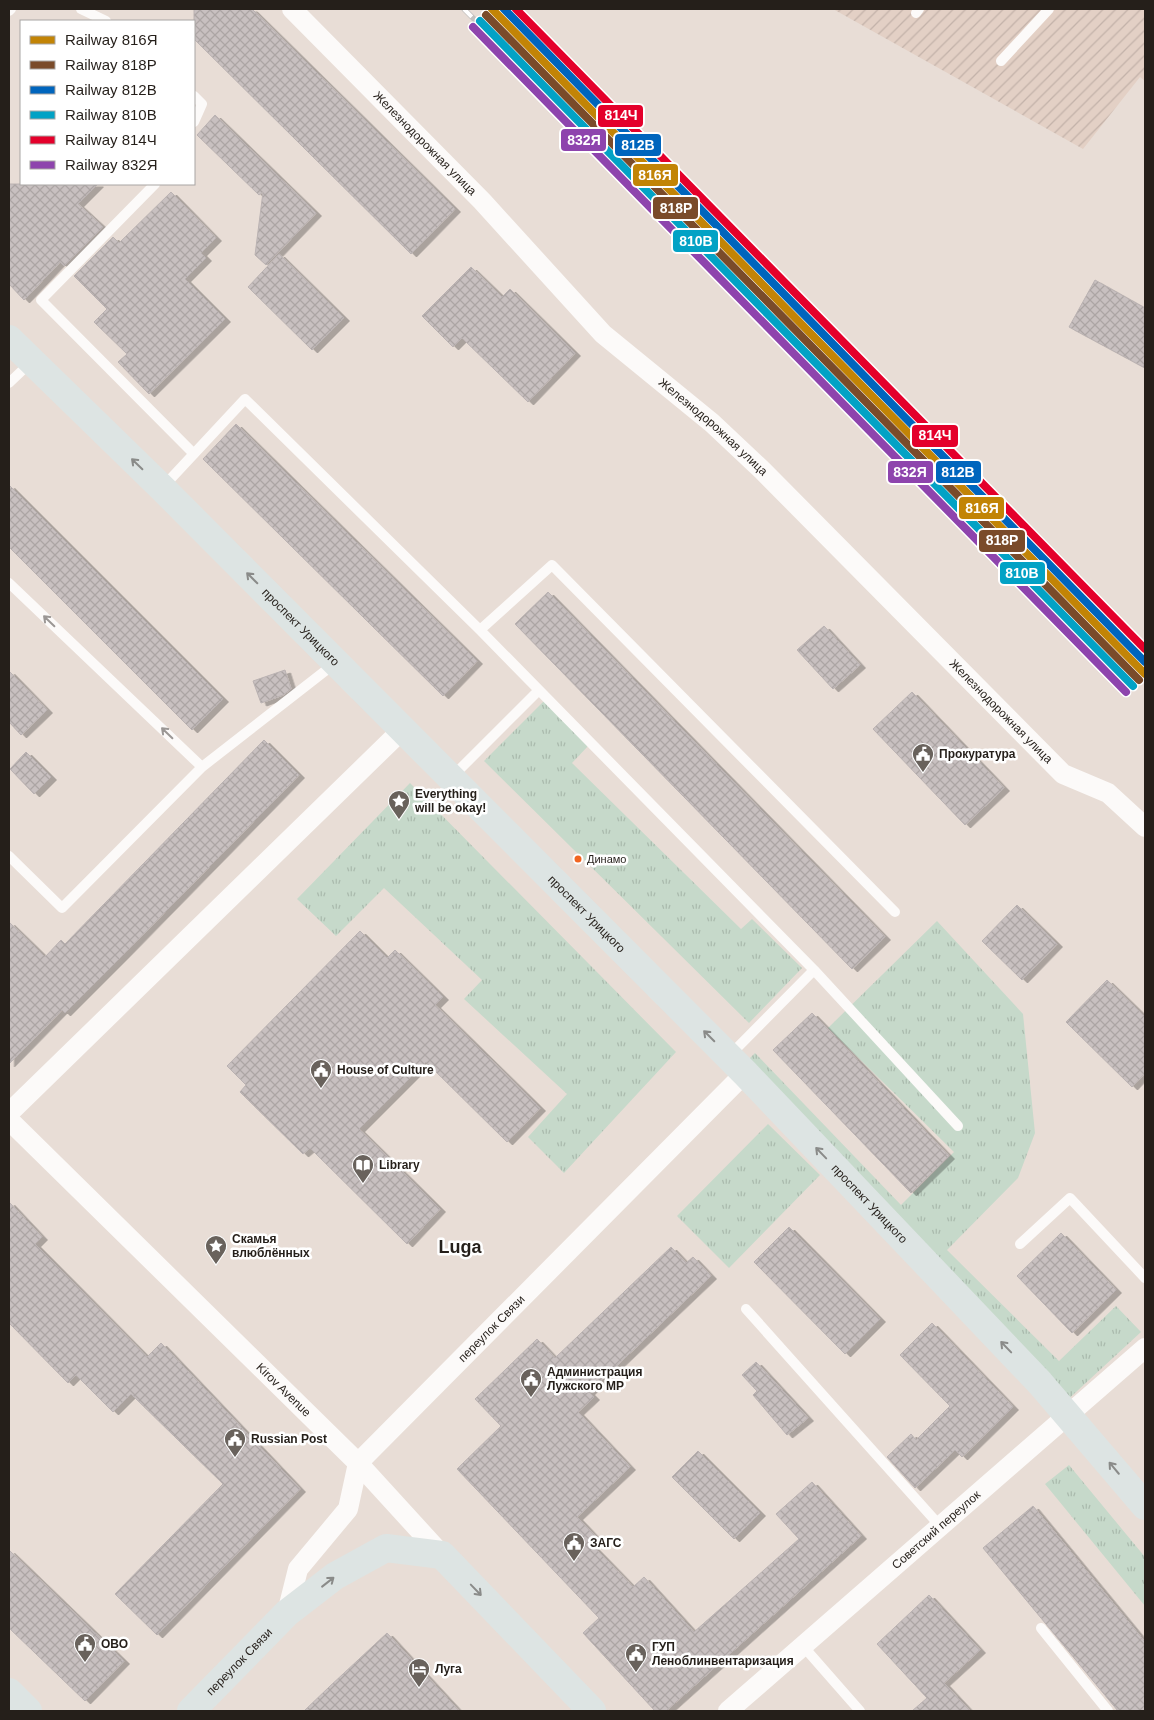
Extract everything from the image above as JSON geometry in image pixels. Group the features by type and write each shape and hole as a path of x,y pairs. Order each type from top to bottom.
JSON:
{"main road":[{"name":"проспект Урицкого","path":"9,339 162,488 737,1065 1068,1415 1145,1506"},
{"name":"переулок Связи","path":"191,1711 287,1614 335,1576 386,1548 442,1555"},
{"name":"Kirov Avenue","path":"442,1555 592,1711"},
{"path":"9,1692 28,1711"}],"street":[{"name":"Железнодорожная улица","path":"292,9 482,201 603,334 712,423 762,470 1063,774 1108,793 1145,827"},
{"path":"9,1113 403,729"},
{"name":"переулок Связи","path":"358,1463 737,1065"},
{"name":"Kirov Avenue","path":"9,1120 358,1463 442,1555"},
{"name":"Советский переулок","path":"728,1711 1145,1348"},
{"path":"287,1614 298,1569 348,1509 358,1463"}],"lane":[{"path":"81,9 104,20"},
{"path":"1001,61 1049,9"},
{"path":"195,97 202,104 195,120"},
{"path":"154,185 41,300 194,454"},
{"path":"9,383 31,362"},
{"path":"162,488 245,399 480,630 814,970 958,1126"},
{"path":"480,630 552,565 895,912"},
{"path":"9,583 202,767"},
{"path":"9,856 62,908 202,767 336,662"},
{"path":"451,778 538,690"},
{"path":"737,1065 814,970"},
{"path":"1020,1244 1070,1198 1145,1278"},
{"path":"746,1309 941,1527"},
{"path":"1041,1628 1108,1711"},
{"path":"803,1646 860,1711"}],"shaded area":[{"path":"833,9 1145,9 1145,81 1140,77 1083,149"}],"green space":[{"path":"545,700 589,745 572,763 741,929 752,919 802,968 749,1023 484,761"},
{"path":"410,783 676,1052 564,1173 528,1137 567,1094 464,999 482,980 384,888 336,936 297,899"},
{"path":"937,921 1023,1014 1035,1133 1018,1178 947,1250 1059,1361 1116,1306 1141,1332 1063,1404 738,1070 755,1053 901,1205 954,1152 828,1028"},
{"path":"768,1124 820,1175 729,1268 677,1216"},
{"path":"1069,1465 1145,1557 1145,1606 1045,1484"}],"building":[{"path":"194,9 252,9 455,209 411,254 195,40"},
{"path":"215,115 316,213 266,265 255,255 263,192 259,195 197,135"},
{"path":"9,184 97,185 78,204 103,227 64,266 60,262 24,300 9,284"},
{"path":"171,192 216,238 201,253 206,258 185,279 225,319 149,394 118,362 127,354 94,322 107,309 74,276 113,237 119,243"},
{"path":"279,254 344,318 312,350 248,287"},
{"path":"471,267 502,297 510,289 575,353 528,402 462,338 453,347 422,316"},
{"path":"1095,280 1145,308 1145,368 1069,327"},
{"path":"236,424 477,661 443,696 203,459"},
{"path":"9,485 223,699 192,730 9,547"},
{"path":"548,592 885,937 852,969 515,624"},
{"path":"824,626 860,665 833,689 797,650"},
{"path":"285,670 291,689 283,695 261,703 253,681"},
{"path":"9,671 47,710 21,735 9,722"},
{"path":"912,692 1004,788 965,825 873,729"},
{"path":"264,740 299,775 65,1013 62,1010 9,1064 9,922 45,957 61,940 65,944"},
{"path":"26,752 51,777 34,794 10,769"},
{"path":"1017,905 1057,944 1022,980 982,941"},
{"name":"House of Culture","path":"360,931 387,958 395,950 443,997 435,1005 540,1108 507,1142 426,1062 359,1129 440,1209 407,1244 310,1148 303,1154 240,1092 246,1085 227,1066"},
{"path":"1107,980 1145,1017 1145,1073 1132,1087 1066,1022"},
{"path":"812,1013 949,1156 911,1193 773,1050"},
{"path":"9,1202 42,1237 35,1244 147,1357 161,1343 300,1489 157,1635 115,1594 223,1484 131,1394 113,1412 76,1375 68,1383 9,1323"},
{"path":"789,1227 880,1319 845,1354 754,1262"},
{"path":"1061,1233 1116,1290 1072,1333 1017,1276"},
{"path":"671,1247 686,1263 693,1257 711,1276 589,1392 594,1397 578,1412 630,1467 577,1517 596,1537 590,1543 633,1587 644,1577 694,1632 799,1539 776,1514 812,1482 861,1536 666,1711 655,1711 583,1633 599,1618 457,1469 501,1426 475,1399 537,1339 555,1358"},
{"path":"932,1323 1013,1407 962,1457 955,1450 915,1488 887,1457 911,1434 916,1440 950,1406 900,1355"},
{"path":"756,1362 808,1418 787,1435 753,1395 757,1391 742,1375"},
{"path":"698,1451 760,1513 734,1539 672,1477"},
{"path":"1033,1506 1145,1642 1145,1711 1118,1711 983,1548"},
{"path":"9,1550 124,1661 85,1701 9,1628"},
{"path":"929,1595 980,1650 944,1683 970,1711 912,1711 927,1698 877,1644"},
{"path":"387,1633 459,1711 304,1711 329,1687"}],"railway":[{"path":"464,9 1022,569 1145,678"}],"rail line":[{"name":"816Я","path":"492,9 1145,674"},
{"name":"812В","path":"504,9 1145,662"},
{"name":"814Ч","path":"516,9 1145,649"},
{"name":"818Р","path":"486,15 1139,680"},
{"name":"810В","path":"480,21 1133,686"},
{"name":"832Я","path":"473,27 1126,692"}],"place":[{"name":"Прокуратура","path":"923,773"},
{"name":"Everything will be okay!","path":"399,820"},
{"name":"Динамо","path":"578,859"},
{"name":"House of Culture","path":"321,1089"},
{"name":"Library","path":"363,1184"},
{"name":"Скамья влюблённых","path":"216,1265"},
{"name":"Администрация Лужского МР","path":"531,1398"},
{"name":"Russian Post","path":"235,1458"},
{"name":"ЗАГС","path":"574,1562"},
{"name":"ОВО","path":"85,1663"},
{"name":"ГУП Леноблинвентаризация","path":"636,1673"},
{"name":"Луга","path":"419,1688"}],"district":[{"name":"Luga","path":"460,1247"}]}
